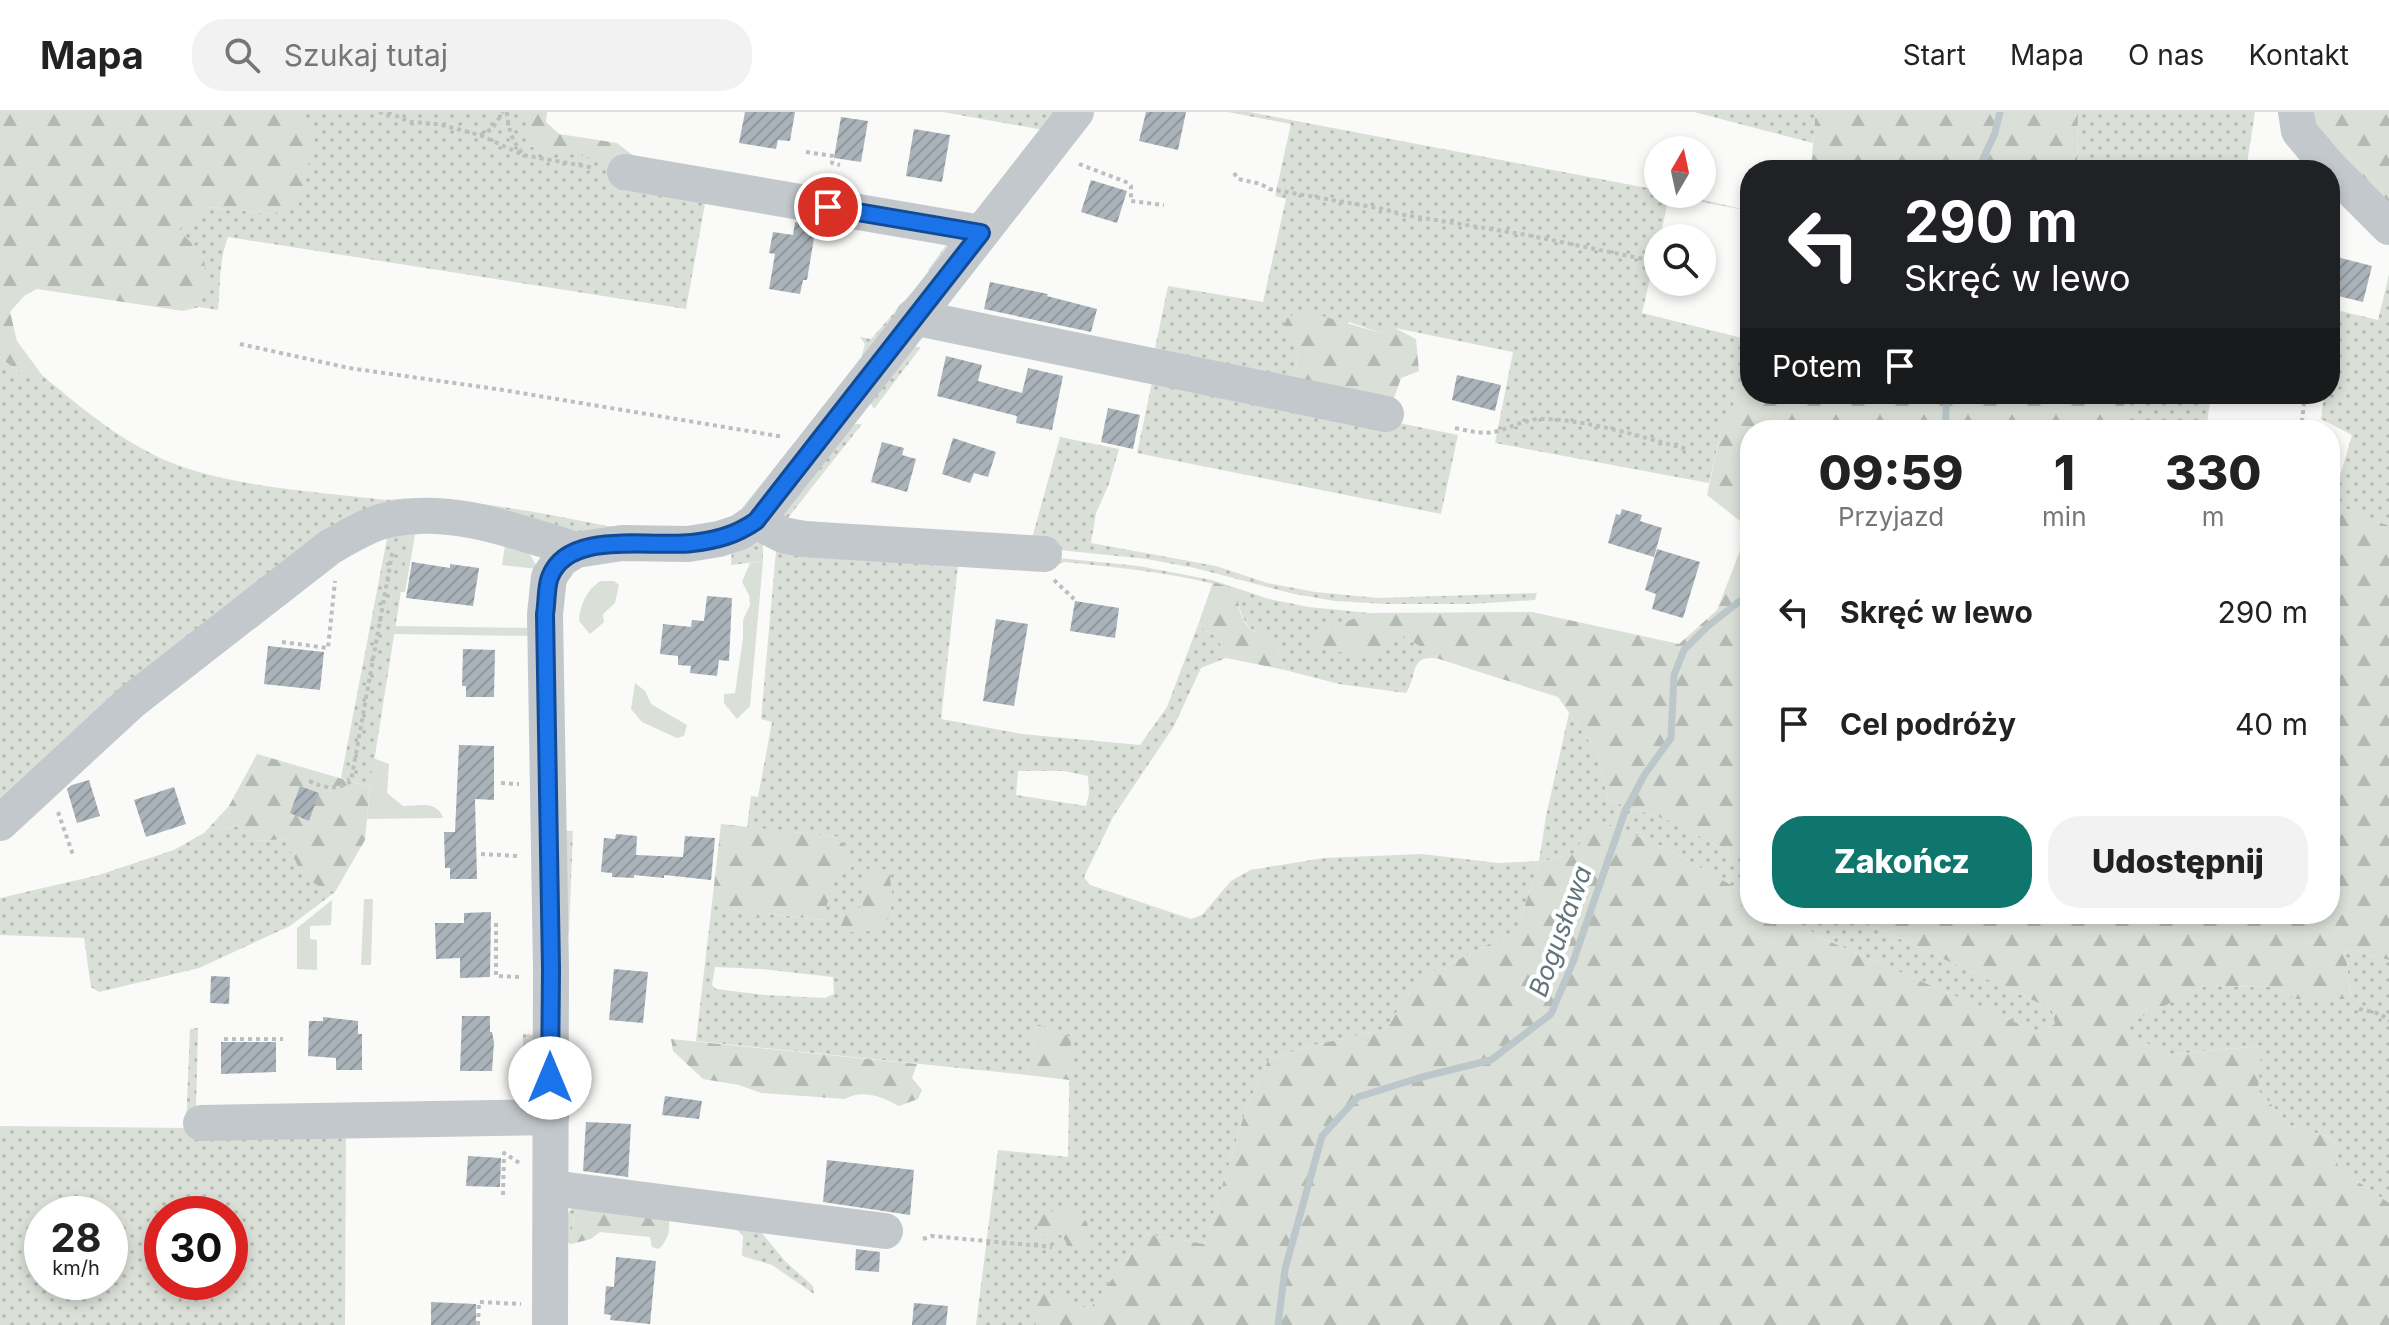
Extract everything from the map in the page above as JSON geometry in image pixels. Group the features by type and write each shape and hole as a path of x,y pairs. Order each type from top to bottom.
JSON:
{"street":[{"path":"540,1315 541,1178 551,1117 545,614 549,577 561,559 576,550 622,543 688,544 740,532 756,521 1076,112"},
{"path":"2296,112 2299,131 2323,160"},
{"path":"625,172 981,233"},
{"path":"2340,178 2389,227"},
{"path":"913,317 1386,414"},
{"path":"0,823 132,701 317,557 357,532 398,519 452,518 481,523 576,550"},
{"path":"756,521 783,535 803,539 1047,564"},
{"path":"201,1123 551,1117"},
{"path":"541,1178 885,1231"}],"path":[{"path":"379,112 410,122 438,124 480,135 523,155 625,172"},
{"path":"480,135 492,129 505,112"},
{"path":"505,112 513,140 523,155"},
{"path":"806,152 833,156 832,163 840,165"},
{"path":"1079,164 1126,182 1131,186 1131,201 1164,205"},
{"path":"1234,173 1238,179 1269,189 1644,259"},
{"path":"240,344 349,368 780,435 795,440 809,454"},
{"path":"1455,428 1482,433 1499,431 1523,420 1544,418 1623,432 1687,449"},
{"path":"309,781 327,788 340,788 351,781 398,519"},
{"path":"1047,564 1074,599"},
{"path":"282,642 328,648 335,575"},
{"path":"56,808 73,855"},
{"path":"481,854 513,854 523,858"},
{"path":"496,923 496,976 524,977 525,984"},
{"path":"2359,1009 2381,1014 2389,1021"},
{"path":"224,1039 283,1039"},
{"path":"503,1195 504,1153 541,1178"},
{"path":"923,1239 932,1236 1052,1247"},
{"path":"478,1325 479,1302 540,1315"}],"green space":[{"path":"0,112 296,112 315,138 299,204 273,214 209,207 178,230 203,254 209,292 183,311 37,289 24,296 10,312 17,341 42,375 22,375 0,357"},
{"path":"296,112 530,112 527,146 654,168 945,239 706,198 686,309 228,237 221,265 218,310 199,307 183,311 209,292 177,230 209,207 273,214 315,138"},
{"path":"530,112 547,112 546,122 559,134 617,143 635,157 635,165 526,146"},
{"path":"943,112 1064,112 1049,131"},
{"path":"1228,112 1249,112 1644,187 1644,208 1666,208 1663,224 1644,224 1646,296 1642,313 1740,338 1740,392 1721,430 1709,483 1495,443 1513,352 1395,328 1378,332 1349,322 1298,350 1293,387 939,318 940,313 1153,358 1168,286 1263,302 1286,199 1275,196 1291,124"},
{"path":"1694,112 1819,112 1815,119 1813,143"},
{"path":"1819,112 2078,112 2077,160 1812,160 1815,119"},
{"path":"2078,112 2255,112 2248,160 2077,160"},
{"path":"2315,112 2389,112 2389,213 2312,121"},
{"path":"950,240 965,244 936,277 928,270"},
{"path":"2389,275 2389,526 2340,506 2340,476 2352,435 2340,429 2340,420 2321,419 2323,404 2340,404 2340,311 2378,320"},
{"path":"915,289 920,294 748,517 730,529 689,537 585,535 436,511 397,513 365,523 357,521 328,528 297,550 276,580 131,698 0,817 0,357 22,375 42,375 131,442 192,470 264,486 387,500 469,502 621,528 669,533 715,526 735,517 861,359 865,344 860,337 871,339"},
{"path":"1302,310 1377,332 1395,328 1416,339 1419,371 1401,378 1388,407 1293,387 1298,350 1282,332 1287,318"},
{"path":"905,346 921,347 874,409 867,397"},
{"path":"1154,373 1458,435 1441,514 1137,453"},
{"path":"1740,389 1740,404 2124,404 2127,420 1740,420 1740,521 1707,495 1721,430"},
{"path":"2124,404 2210,404 2207,420 2127,420"},
{"path":"844,424 862,424 787,519 1031,542 1060,437 1119,449 1109,484 1096,513 1091,543 1216,566 1267,583 1315,592 1378,598 1537,593 1535,600 1471,604 1335,601 1147,559 1030,547 810,534 772,513"},
{"path":"2340,506 2389,526 2389,960 2345,948 2351,999 2296,999 2274,987 2205,986 2123,1026 2164,1055 2262,1046 2258,1090 2290,1125 2335,1139 2338,1168 2389,1203 2389,1325 1036,1325 1030,1297 1045,1289 1053,1297 1064,1298 1075,1308 1091,1307 1146,1234 1204,1244 1247,1106 1269,1059 1385,1029 1418,980 1517,930 1539,862 1573,854 1596,819 1666,848 1740,890 1740,924 1798,924 1826,940 2038,1032 2055,1024 2052,1009 1868,924 2340,924"},
{"path":"433,523 440,535 433,527 411,528 370,787 341,778 389,528"},
{"path":"411,528 428,532 415,535 405,592 400,592"},
{"path":"763,537 763,561 731,565 732,542"},
{"path":"505,545 525,545 538,569 502,565"},
{"path":"776,551 986,555 994,571 986,558 959,556 941,719 1022,734 1140,745 1167,707 1198,625 1218,638 1226,658 1201,668 1174,726 1113,817 1084,877 1090,885 1191,919 1202,915 1231,881 1250,870 1324,858 1422,854 1498,863 1539,861 1569,713 1598,754 1608,800 1673,822 1740,858 1740,890 1666,848 1596,819 1573,854 1539,862 1517,930 1418,980 1385,1029 1269,1059 1247,1106 1204,1244 1146,1234 1091,1307 1075,1308 1064,1298 1031,1297 1036,1325 976,1325 998,1150 1068,1157 1070,1037 1037,1025 1027,1075 696,1041 712,903 758,918 771,914 822,920 839,837 747,827 751,796 758,797 772,722 761,719","holes":["1018,771 1064,771 1088,776 1086,806 1016,795","715,967 833,977 834,994 825,998 765,995 716,989 712,985"]},
{"path":"1740,551 1740,858 1673,822 1608,800 1598,754 1558,697 1439,659 1404,636 1370,659 1309,645 1312,634 1369,613 1532,612 1679,644 1717,610"},
{"path":"1058,558 1139,566 1212,580 1269,599 1369,613 1312,634 1404,636 1439,659 1429,658 1419,662 1406,693 1339,684 1285,670 1276,645 1247,624 1236,590 1151,572 1064,562 1058,564"},
{"path":"763,561 750,706 737,719 724,703 724,694 735,693 743,620 750,605 742,582 750,563"},
{"path":"600,581 614,581 619,585 615,603 603,614 604,622 590,634 579,621 582,604"},
{"path":"1213,582 1237,590 1239,608 1246,624 1256,632 1266,627 1285,670 1226,658 1218,638 1198,625"},
{"path":"395,626 535,628 535,636 393,634"},
{"path":"635,683 645,691 651,704 687,725 684,736 677,738 642,722 631,709"},
{"path":"257,754 370,787 365,840 335,892 308,879 286,839 256,841 237,826 204,833 229,806"},
{"path":"373,758 389,764 387,793 403,806 432,806 443,818 367,819"},
{"path":"721,824 839,837 853,866 832,885 823,920 772,914 758,918 712,903"},
{"path":"237,826 256,841 286,839 308,879 335,892 290,926 199,968 99,992 91,987 84,938 0,935 0,898 99,875 174,850 204,833"},
{"path":"556,830 573,831 569,931 564,955"},
{"path":"869,868 889,870 893,901 888,919 871,931 838,933 845,916 863,905 863,879"},
{"path":"364,899 373,899 371,965 361,965"},
{"path":"332,900 331,925 310,926 310,939 317,940 317,970 297,969 297,928"},
{"path":"1798,924 1868,924 2052,1009 2055,1024 2038,1032 1826,940"},
{"path":"2345,948 2389,960 2389,1203 2338,1168 2335,1139 2290,1125 2258,1090 2261,1046 2164,1055 2122,1026 2205,986 2274,987 2296,999 2351,998"},
{"path":"1037,1024 1071,1037 1070,1080 1027,1075"},
{"path":"198,1028 196,1110 346,1129 345,1325 0,1325 0,1126 186,1128 190,1029"},
{"path":"523,1034 545,1036 544,1105 515,1109 523,1098"},
{"path":"671,1039 917,1064 912,1078 922,1090 918,1099 899,1106 866,1094 845,1099 761,1093 739,1085 703,1079 673,1051"},
{"path":"587,1205 668,1215 667,1237 659,1249 652,1247 650,1237 600,1232 591,1239 571,1244 574,1214"},
{"path":"1065,1206 1087,1222 1091,1244 1080,1252 1069,1246 1061,1235 1040,1238 1036,1224 1042,1215"},
{"path":"573,1207 755,1225 786,1262 813,1286 814,1294 772,1265 742,1256 743,1236 731,1224 574,1214 571,1244 566,1241 568,1213"}],"building":[{"path":"745,112 795,112 790,141 778,140 776,149 739,143"},
{"path":"1146,112 1186,112 1178,150 1139,141"},
{"path":"841,117 868,121 861,162 834,158"},
{"path":"914,129 950,135 942,182 906,176"},
{"path":"1091,180 1127,191 1117,223 1081,212"},
{"path":"795,222 816,226 807,280 803,280 800,294 769,289 775,254 769,253 773,232 793,235"},
{"path":"2340,258 2372,266 2363,302 2340,296"},
{"path":"990,282 1048,294 1097,309 1091,332 984,309"},
{"path":"946,356 982,365 978,381 1022,393 1028,368 1063,376 1052,430 1016,423 1017,416 937,396"},
{"path":"1457,375 1501,385 1495,411 1452,400"},
{"path":"1108,408 1140,415 1133,449 1101,442"},
{"path":"953,438 996,452 988,477 974,473 970,483 942,474"},
{"path":"882,442 904,448 902,455 916,459 907,492 871,482"},
{"path":"1622,509 1642,515 1640,521 1662,528 1654,557 1608,543 1616,514 1620,515"},
{"path":"1657,549 1700,562 1683,618 1652,609 1656,594 1645,590"},
{"path":"412,562 450,568 450,564 479,568 473,606 406,598"},
{"path":"707,596 732,598 729,661 719,660 717,676 690,673 691,666 678,665 678,656 660,654 663,624 691,627 692,620 704,621"},
{"path":"1075,601 1119,608 1115,638 1070,631"},
{"path":"996,619 1028,624 1014,706 983,701"},
{"path":"268,646 324,652 320,690 264,684"},
{"path":"463,649 495,650 494,697 466,697 466,686 462,686"},
{"path":"459,745 494,746 494,800 475,799 477,879 450,879 450,868 445,868 444,832 455,832"},
{"path":"89,780 100,816 77,823 67,789"},
{"path":"300,786 319,793 309,821 290,813"},
{"path":"174,787 186,824 146,837 134,800"},
{"path":"616,834 637,836 636,855 683,857 685,836 715,838 711,880 664,875 664,878 634,875 634,878 612,877 612,873 601,872 604,838 615,839"},
{"path":"491,912 490,977 460,978 460,958 436,959 435,923 464,923 464,913"},
{"path":"614,969 648,972 643,1023 609,1020"},
{"path":"211,976 230,977 229,1004 210,1003"},
{"path":"462,1016 490,1016 490,1032 494,1042 492,1071 460,1071"},
{"path":"323,1017 358,1021 358,1034 362,1034 362,1070 336,1070 336,1058 308,1056 309,1021 323,1021"},
{"path":"221,1042 276,1042 276,1072 221,1074"},
{"path":"665,1096 702,1101 699,1119 662,1115"},
{"path":"586,1122 631,1124 628,1177 583,1171"},
{"path":"468,1156 501,1158 500,1187 466,1186"},
{"path":"827,1160 914,1170 910,1215 823,1202"},
{"path":"856,1249 880,1252 879,1272 855,1270"},
{"path":"616,1257 656,1261 650,1324 610,1320 611,1315 604,1314 606,1286 614,1287"},
{"path":"431,1302 476,1304 476,1325 431,1325"},
{"path":"914,1303 948,1306 946,1325 912,1325"}],"waterway":[{"name":"Bogusława","path":"1983,160 1995,133 2000,112"},
{"name":"Bogusława","path":"1946,404 1946,420"},
{"name":"Bogusława","path":"1278,1325 1285,1269 1322,1136 1358,1097 1491,1060 1551,1014 1573,962 1625,811 1645,774 1671,738 1674,675 1684,650 1740,601"}],"route":[{"path":"550,1078 545,614 549,577 561,559 576,550 622,543 688,544 740,532 756,521 981,233 828,207"}]}
